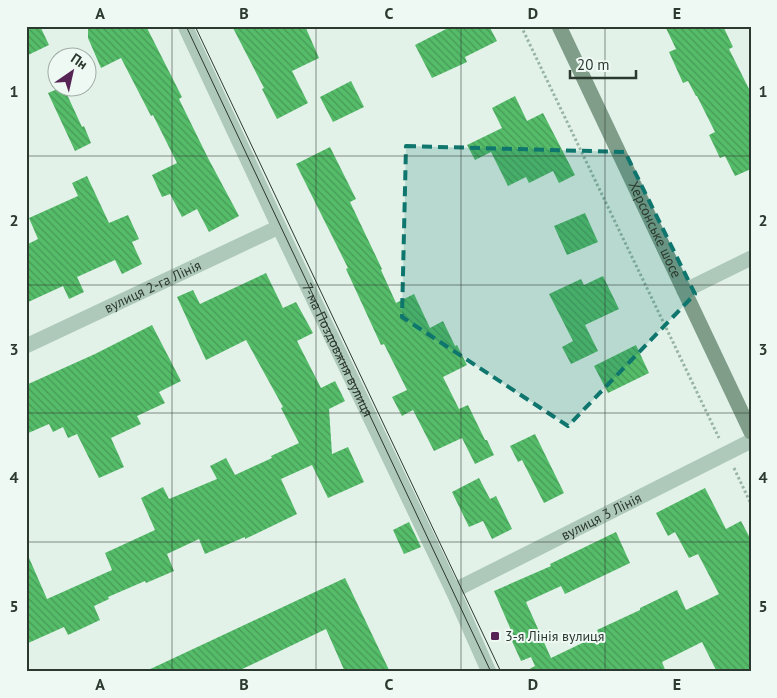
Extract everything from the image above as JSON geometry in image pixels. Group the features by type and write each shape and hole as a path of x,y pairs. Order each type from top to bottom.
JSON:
{"main road":[{"name":"Херсонське шосе","path":"559,26 751,432"}],"street":[{"name":"7-ма Поздовжня вулиця","path":"185,26 453,591 489,672"},
{"name":"вулиця 2-га Лінія","path":"26,346 279,227"},
{"path":"684,291 751,258"},
{"name":"вулиця 3 Лінія","path":"453,591 751,441"}],"path":[{"path":"521,26 751,504"}],"highlighted area":[{"path":"406,146 625,152 695,294 568,426 402,317"}],"building":[{"path":"40,26 49,45 26,56 26,31"},
{"path":"88,26 146,26 182,97 179,99 239,216 209,232 197,209 182,217 170,194 162,197 152,175 177,163 121,58 101,68 98,61 98,48 92,48 88,38"},
{"path":"232,26 305,26 319,58 292,71 308,103 277,119 262,89 264,88"},
{"path":"452,26 489,26 497,41 465,57 467,62 432,78 415,45"},
{"path":"665,26 723,26 733,47 729,49 751,93 751,169 735,176 725,156 720,158 709,135 715,132 688,81 683,83 669,52 676,49"},
{"path":"351,81 364,107 333,122 320,97"},
{"path":"515,96 527,121 543,113 575,175 559,183 553,171 529,183 526,177 508,186 491,152 475,160 467,145 502,128 492,108"},
{"path":"50,98 69,98 82,127 84,126 91,143 75,151"},
{"path":"330,147 356,199 350,202 396,303 414,294 430,328 443,321 455,346 457,345 467,365 443,377 459,409 468,405 494,455 475,464 462,438 434,451 413,410 402,416 392,397 407,390 384,344 381,345 346,269 348,268 296,164"},
{"path":"87,176 109,223 128,215 139,239 132,242 142,264 122,274 115,260 77,277 84,292 69,299 63,286 26,303 26,245 38,239 29,218 78,196 72,183"},
{"path":"585,213 598,242 567,255 554,226"},
{"path":"266,273 283,308 296,302 313,333 297,341 321,388 335,381 345,401 329,409 332,454 348,447 364,482 328,498 312,465 281,479 297,514 245,539 245,537 205,554 199,539 167,554 174,571 108,597 109,599 94,606 100,620 68,635 64,627 26,644 26,551 47,599 112,570 105,553 155,530 141,498 163,487 169,499 217,479 210,466 226,458 235,475 299,443 281,408 283,407 246,340 206,360 177,297 193,290 200,304"},
{"path":"603,276 619,309 585,325 598,351 571,364 562,347 573,341 549,294 581,279 584,285"},
{"path":"152,325 181,381 159,392 165,403 137,416 141,424 111,438 124,467 99,478 77,434 68,438 63,427 53,432 49,424 26,434 26,385 95,354"},
{"path":"636,345 649,373 608,393 594,366"},
{"path":"535,434 564,493 544,503 522,460 518,462 510,446"},
{"path":"479,478 490,499 496,496 512,529 492,539 483,521 469,527 452,492"},
{"path":"705,488 726,529 741,521 751,540 751,672 717,672 702,642 662,662 666,672 524,672 535,666 531,657 521,661 511,639 514,637 494,591 551,566 550,564 616,532 630,563 565,594 561,586 526,602 551,658 599,635 597,630 677,590 686,610 719,594 698,554 689,558 675,532 668,536 656,513"},
{"path":"409,522 421,547 404,554 393,530"},
{"path":"345,578 390,672 345,672 326,629 236,672 144,672"}],"tram line":[{"path":"186,26 491,672"},
{"path":"195,26 501,672"}],"place":[{"name":"3-я Лінія вулиця","path":"495,636"}]}
